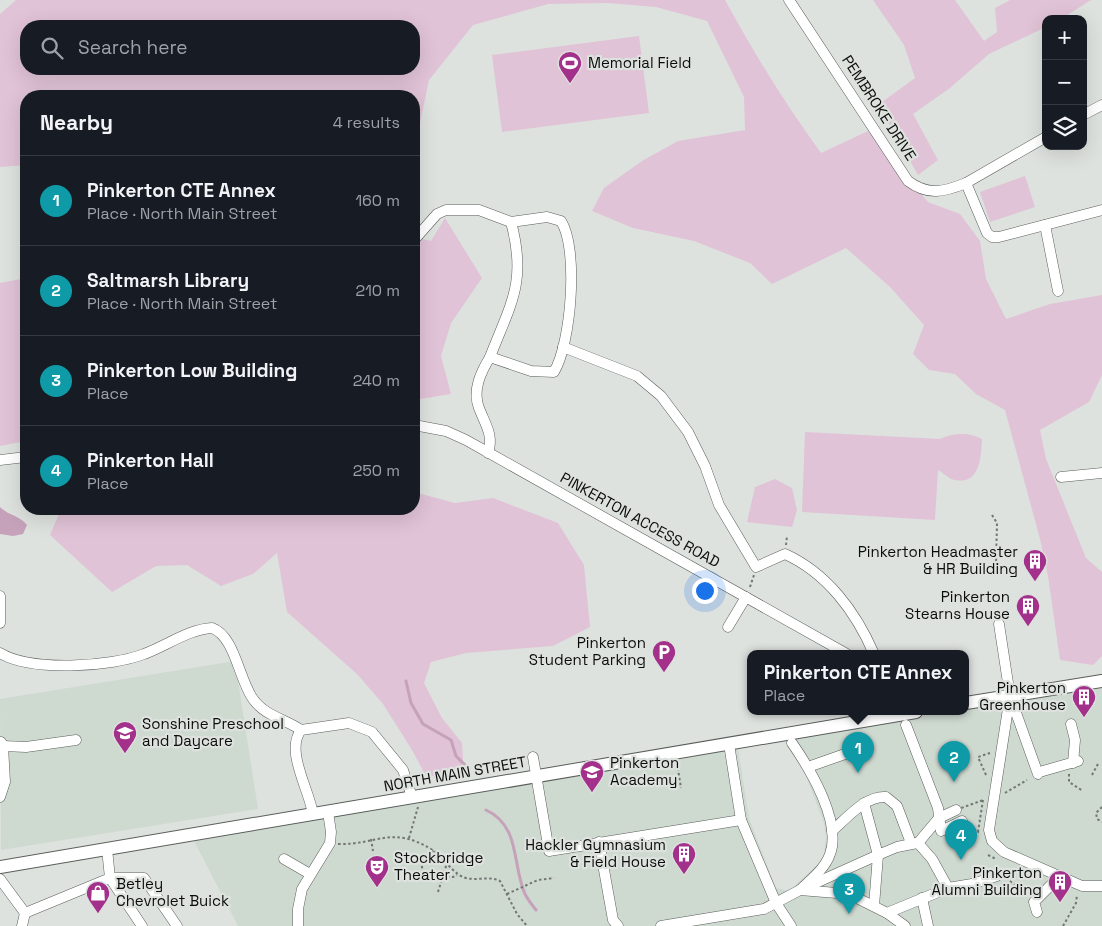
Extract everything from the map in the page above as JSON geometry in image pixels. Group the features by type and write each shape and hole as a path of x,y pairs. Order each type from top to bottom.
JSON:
{"main road":[{"path":"969,703 1102,681"},
{"name":"NORTH MAIN STREET","path":"0,867 313,814 415,802 536,776 901,717"}],"street":[{"name":"PEMBROKE DRIVE","path":"789,0 908,180 916,186 932,192 940,192 966,183 1042,139"},
{"path":"1087,113 1102,105"},
{"path":"966,183 989,235 999,237 1102,210"},
{"path":"420,233 437,214 446,210 479,210 511,222 548,217 561,221 564,226 571,264 571,288 563,347 558,366 554,372 548,374 520,368 490,357"},
{"path":"488,453 491,445 489,432 479,408 477,397 479,378 508,315 516,286 516,240 511,222"},
{"path":"1045,225 1058,290"},
{"path":"563,347 637,376 661,396 688,432 705,466 719,505 756,567 785,554 814,570 840,596 872,650"},
{"name":"PINKERTON ACCESS ROAD","path":"420,426 446,431 488,453 840,650"},
{"path":"0,460 20,458"},
{"path":"1060,477 1102,473"},
{"path":"0,596 0,624"},
{"path":"728,626 746,597"},
{"path":"999,624 1010,696 1040,772 1074,762 1075,740 1071,724"},
{"path":"0,652 53,666 119,661 156,650 193,632 212,628 224,634 252,699 263,711 300,730 349,723 372,732 403,770 415,802"},
{"path":"1010,696 989,830 992,841 1004,852 1082,886 1102,886"},
{"path":"901,717 935,800 942,830 962,821"},
{"path":"300,730 294,738 294,757 310,798 313,814"},
{"path":"0,797 5,782 2,744 26,747 76,740"},
{"path":"792,743 808,766 829,816 832,831 832,845 826,864 800,890"},
{"path":"729,744 741,820 776,903 791,926"},
{"path":"808,766 845,754"},
{"path":"533,757 549,851 741,820"},
{"path":"832,831 864,803 881,796 894,801 914,843 932,859 948,888"},
{"path":"864,803 878,855 874,906"},
{"path":"661,926 764,909 800,890 878,855 914,843 939,818 956,810"},
{"path":"298,926 300,899 310,874 330,843 331,832 328,812"},
{"path":"599,842 613,920 618,926"},
{"path":"107,849 110,878 142,926"},
{"path":"284,859 310,874"},
{"path":"887,913 948,888 972,884 998,875"},
{"path":"25,913 110,878 144,878 177,926"},
{"path":"0,879 25,913 22,926"},
{"path":"1036,907 1053,883"},
{"path":"800,890 841,892 874,906 905,926"},
{"path":"922,898 928,926"}],"path":[{"path":"992,514 996,523 996,564"},
{"path":"986,774 978,757 990,753"},
{"path":"677,762 681,788"},
{"path":"1074,762 1069,782 1084,790"},
{"path":"1092,775 1099,762"},
{"path":"1001,795 1027,780"},
{"path":"983,800 978,832 962,821 956,810 983,800"},
{"path":"410,838 415,802"},
{"path":"1102,807 1096,813 1097,819 1102,822"},
{"path":"337,844 395,836 410,838 434,850 458,874 468,879 496,879 503,885 517,914 527,926"},
{"path":"371,839 373,851"},
{"path":"422,861 434,850"},
{"path":"415,860 422,861"},
{"path":"422,861 424,879"},
{"path":"438,892 447,862"},
{"path":"442,876 453,877 458,874"},
{"path":"998,875 1015,883 1036,907"},
{"path":"507,894 531,883 554,878"},
{"path":"1064,926 1076,903 1076,893"}],"shaded area":[{"path":"16,0 725,0 770,78 821,153 868,131 928,202 960,214 980,241 986,279 1006,319 1050,304 1102,295 1102,375 1089,402 1040,430 1046,459 1086,558 1102,572 1102,656 1093,665 1060,660 1048,576 1040,539 1005,410 976,394 955,374 929,370 913,354 924,325 890,287 846,248 772,284 750,263 694,241 633,228 592,211 604,188 642,161 678,141 745,130 744,97 707,21 656,7 607,3 548,4 473,25 429,80 420,123 420,90 20,90 20,165 0,167 0,14"},
{"path":"873,0 955,0 984,41 997,32 995,8 1010,0 1091,0 1067,15 1042,15 1042,29 989,54 950,88 913,114 938,160 918,175 878,105 915,78 904,45"},
{"name":"Memorial Field","path":"639,36 649,113 502,132 492,55"},
{"path":"1025,176 1035,207 990,222 980,192"},
{"path":"445,218 482,278 451,323 441,356 451,394 420,399 420,242 422,239 431,241"},
{"path":"20,279 20,442 0,446 0,283"},
{"path":"805,432 940,439 950,435 966,434 982,439 981,455 977,469 968,479 961,481 951,479 938,470 935,520 802,512"},
{"path":"775,479 792,488 797,510 792,527 747,522 755,487"},
{"path":"420,494 455,503 493,498 558,523 584,565 590,627 553,646 466,653 431,662 424,683 442,718 462,743 464,776 426,776 383,704 357,674 287,612 277,553 253,574 221,586 187,565 156,566 112,592 50,535 58,515 420,515"},
{"path":"0,507 21,519 27,525 23,534 13,536 0,534"},
{"name":"Sonshine Preschool and Daycare","path":"235,661 258,809 1,850 0,699"},
{"name":"Pinkerton Academy","path":"1102,681 1102,926 238,926 191,835 737,742 749,818 776,888 789,891 819,863 824,854 826,838 824,823 806,776 781,735 898,715 969,715 969,703"}],"waterway":[{"path":"406,681 411,703 423,724 451,740 456,756 468,768"},
{"path":"486,810 497,817 505,826 514,847 521,883 526,896 536,910"}],"place":[{"name":"Memorial Field","path":"570,84"},
{"name":"Pinkerton Headmaster & HR Building","path":"1035,582"},
{"name":"Pinkerton Stearns House","path":"1028,627"},
{"name":"Pinkerton Student Parking","path":"664,673"},
{"name":"Pinkerton Greenhouse","path":"1084,718"},
{"name":"Sonshine Preschool and Daycare","path":"125,754"},
{"name":"Pinkerton CTE Annex","path":"858,773"},
{"name":"Saltmarsh Library","path":"954,782"},
{"name":"Pinkerton Academy","path":"592,793"},
{"name":"Pinkerton Hall","path":"961,860"},
{"name":"Hackler Gymnasium & Field House","path":"684,875"},
{"name":"Stockbridge Theater","path":"377,888"},
{"name":"Pinkerton Alumni Building","path":"1060,903"},
{"name":"Betley Chevrolet Buick","path":"98,914"},
{"name":"Pinkerton Low Building","path":"849,914"}]}
